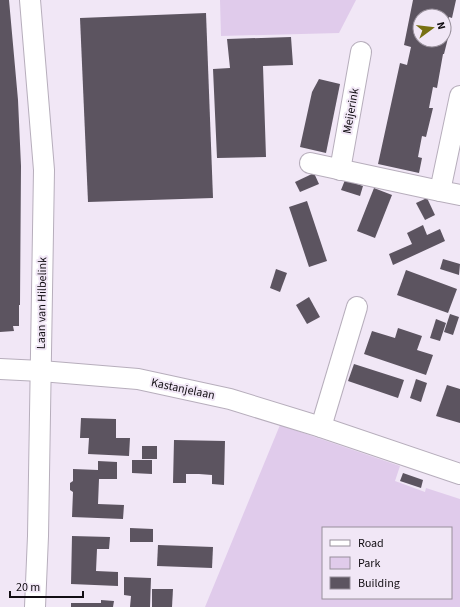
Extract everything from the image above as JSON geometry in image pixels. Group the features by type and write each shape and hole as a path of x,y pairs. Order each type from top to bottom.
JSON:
{"street":[{"name":"Laan van Hilbelink","path":"30,0 44,170 38,536 35,607"},
{"name":"Meijerink","path":"340,170 361,52"},
{"path":"440,191 460,96"},
{"path":"310,163 460,195"},
{"path":"321,427 357,307"},
{"name":"Kastanjelaan","path":"0,369 138,379 230,399 321,427 460,474"}],"green space":[{"path":"220,0 356,0 339,33 221,36"},
{"path":"280,425 400,466 395,481 425,492 426,488 460,499 460,607 205,607"}],"building":[{"path":"0,0 9,0 18,100 21,166 19,326 13,326 14,331 0,332"},
{"path":"413,0 456,0 452,18 452,8 412,8 412,48 446,48 437,88 433,87 429,108 433,108 426,137 422,136 418,157 422,158 419,173 378,164 400,63 407,65 411,47 404,45"},
{"path":"206,13 213,198 88,202 80,18"},
{"path":"291,37 293,65 263,66 266,157 217,158 213,69 230,68 227,39"},
{"path":"319,79 340,84 326,153 300,147 312,92"},
{"path":"314,173 319,184 300,192 295,182"},
{"path":"345,180 363,186 360,196 341,190"},
{"path":"374,188 392,195 375,238 357,231"},
{"path":"427,198 435,215 425,220 416,203"},
{"path":"307,201 327,261 309,267 289,207"},
{"path":"423,225 427,235 440,229 445,241 393,265 389,254 412,244 407,233"},
{"path":"443,259 460,264 459,275 440,269"},
{"path":"276,269 287,273 280,292 270,288"},
{"path":"406,270 457,289 448,313 397,295"},
{"path":"309,297 320,317 307,324 296,305"},
{"path":"450,314 459,317 453,335 444,332"},
{"path":"436,319 446,323 440,341 430,338"},
{"path":"398,328 422,336 417,350 433,355 426,375 364,354 372,331 395,338"},
{"path":"354,364 404,380 398,398 348,381"},
{"path":"416,379 427,383 421,402 410,398"},
{"path":"447,385 460,389 460,423 436,416"},
{"path":"81,418 116,419 116,438 130,438 129,456 88,454 89,438 80,438"},
{"path":"174,440 225,441 224,485 212,484 212,475 199,474 186,474 186,483 173,483"},
{"path":"142,446 157,446 157,459 142,459"},
{"path":"132,460 152,460 152,474 132,473"},
{"path":"98,461 117,462 117,479 99,479 98,504 124,505 123,519 72,517 73,492 70,490 70,483 73,481 73,469 98,470"},
{"path":"403,473 423,480 421,488 400,481"},
{"path":"130,528 153,529 153,542 130,542"},
{"path":"72,536 110,537 109,549 97,549 96,571 118,572 118,586 71,584"},
{"path":"158,545 213,547 212,568 157,566"},
{"path":"124,577 151,578 150,607 130,607 131,596 124,595"},
{"path":"152,589 173,589 172,607 152,607"},
{"path":"101,600 114,601 113,607 71,607 71,603 101,603"}]}
